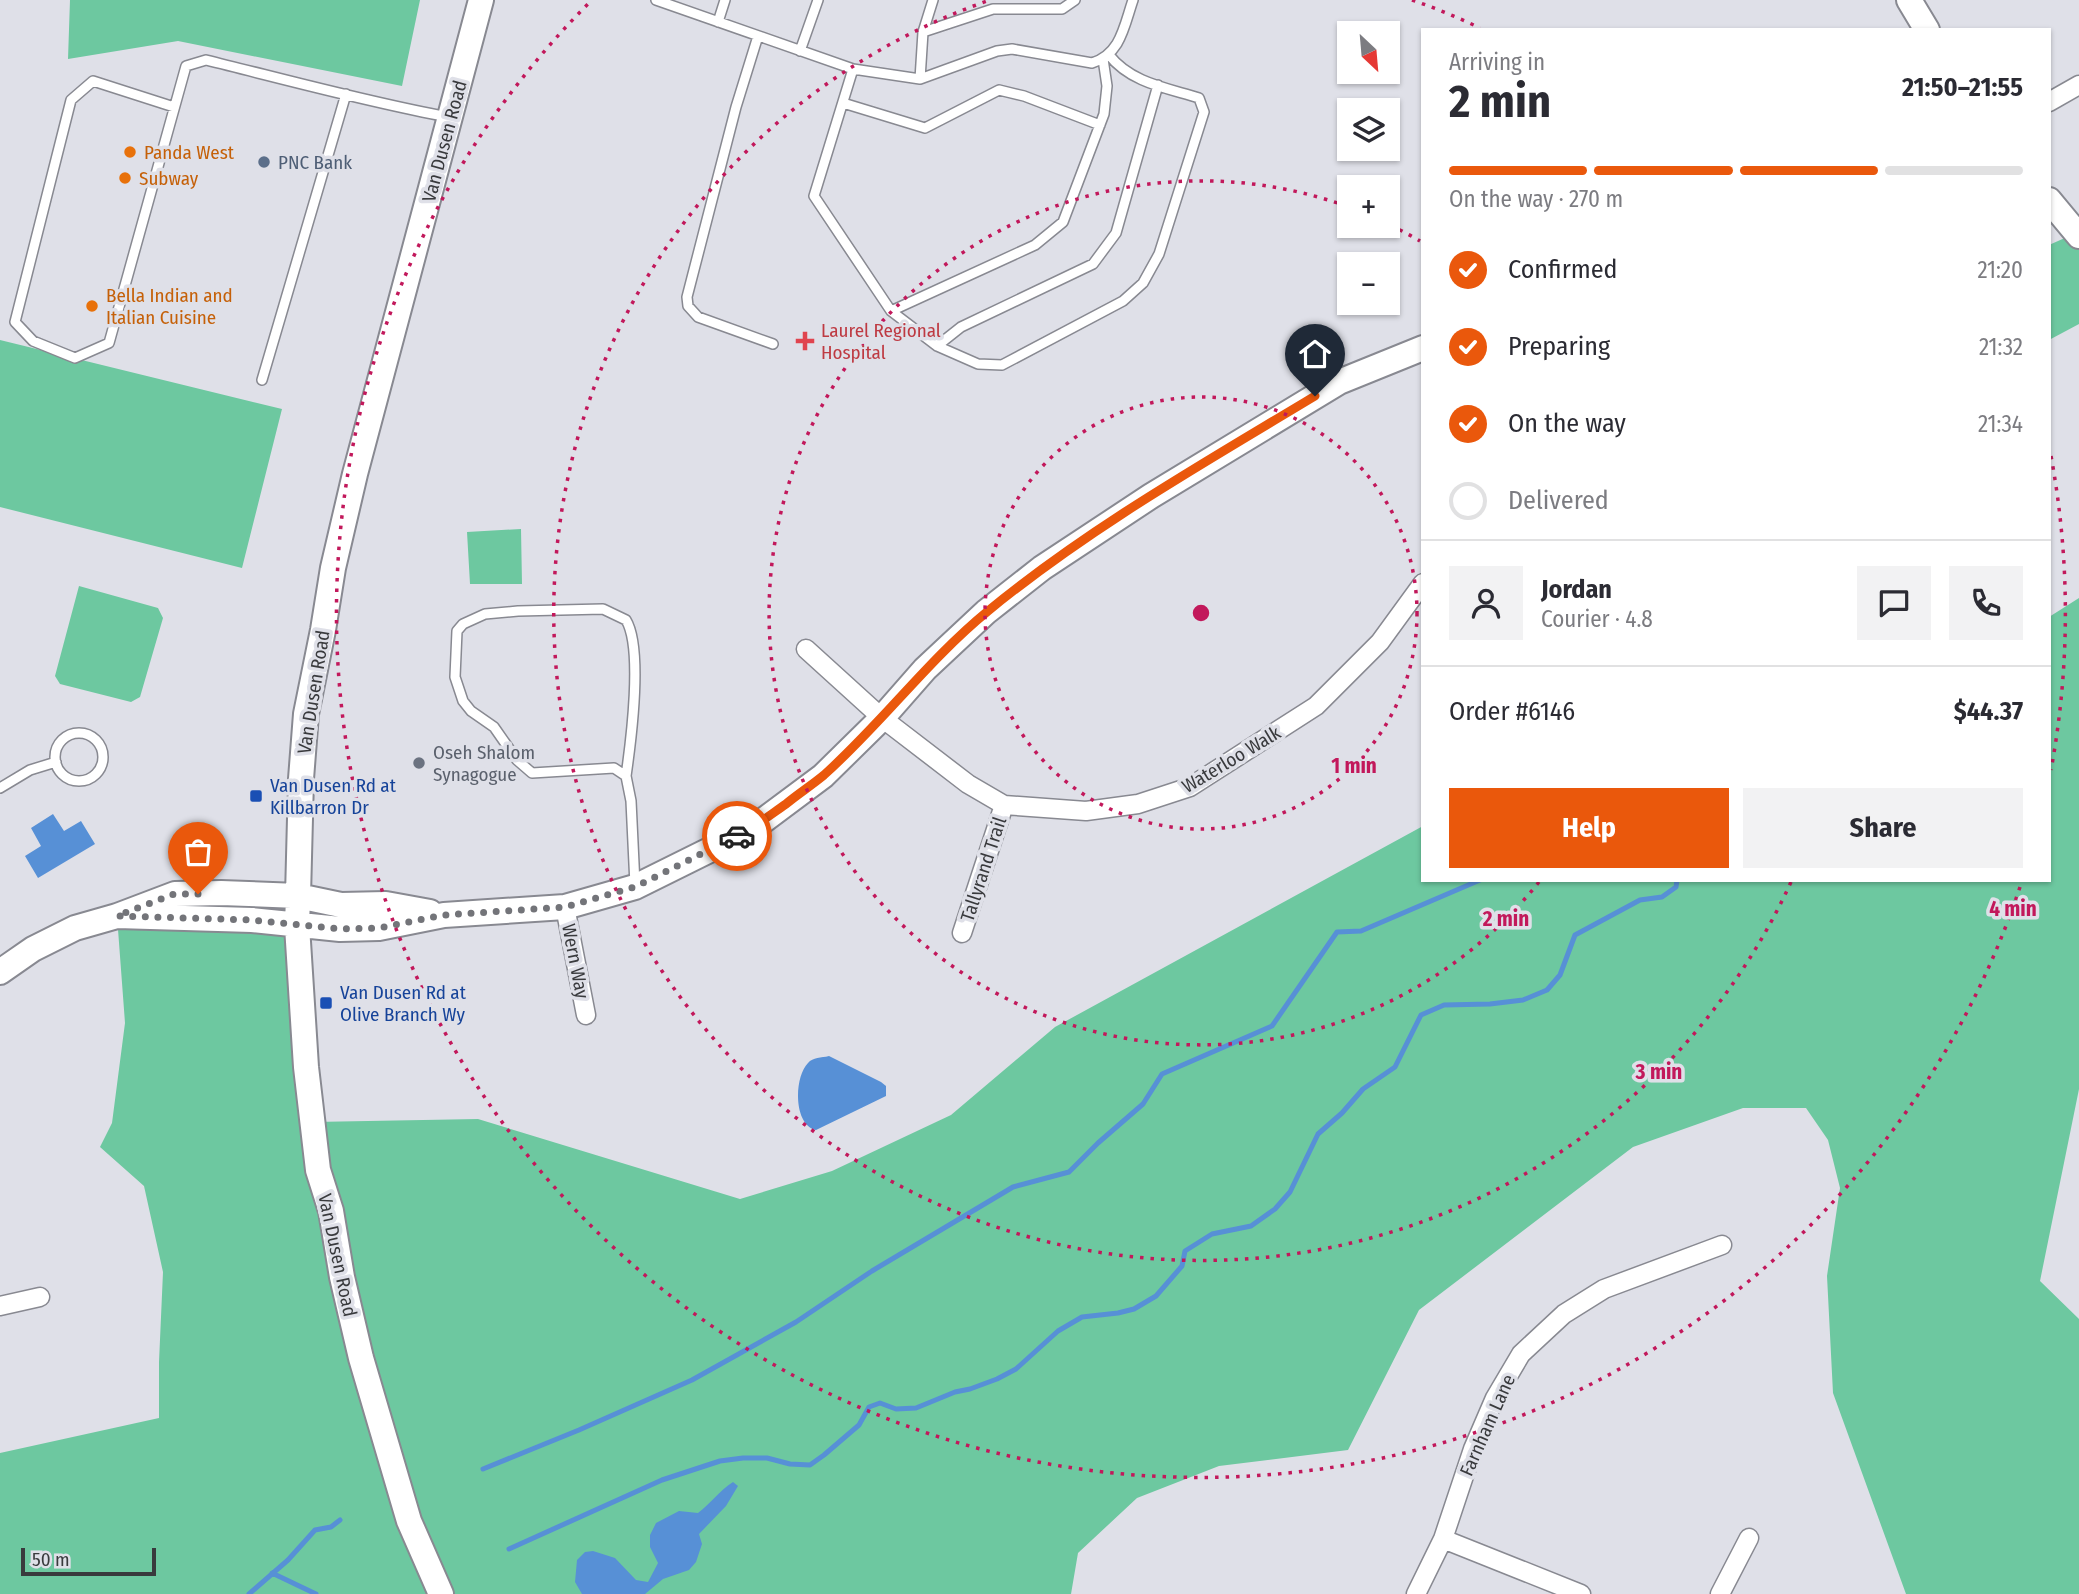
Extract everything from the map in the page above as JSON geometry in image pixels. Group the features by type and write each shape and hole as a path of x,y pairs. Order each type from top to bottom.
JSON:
{"street":[{"name":"Van Dusen Road","path":"441,1594 409,1521 361,1358 342,1277 331,1211 318,1170 306,1067 297,926 301,779 306,714 324,630 333,568 355,474 481,0"},
{"path":"1909,0 1926,28"},
{"path":"2051,101 2079,85"},
{"path":"2051,202 2079,236"},
{"path":"117,916 252,920 340,929 379,928 444,915 565,907 635,887 752,829 823,776 882,718 935,660 986,612 1042,568 1151,496 1339,382 1421,349"},
{"name":"Waterloo Walk","path":"806,649 882,718 968,784 1004,805 1086,811 1138,804 1190,787 1316,706 1380,642 1421,586"},
{"name":"Tallyrand Trail","path":"962,933 1004,805"},
{"path":"0,972 33,950 75,928 117,916 174,894 221,893 298,897 341,905 386,904 444,915"},
{"name":"Wern Way","path":"565,907 586,1016"},
{"name":"Farnham Lane","path":"1416,1594 1443,1539 1472,1449 1495,1398 1521,1354 1564,1314 1604,1289 1722,1245"},
{"path":"0,1306 40,1297"},
{"path":"1720,1594 1749,1538"},
{"path":"1443,1539 1581,1594"}],"lane":[{"path":"656,0 853,69 920,79 997,51 1012,49 1092,62 1106,57 1119,41 1133,0"},
{"path":"718,22 725,0"},
{"path":"800,51 818,0"},
{"path":"920,79 923,32 933,0"},
{"path":"923,32 993,9 1062,9 1075,0"},
{"path":"758,36 736,107 687,298 688,306 698,317 773,344"},
{"path":"853,69 814,197 891,311 937,346 978,365 1002,365 1123,301 1143,283 1159,254 1204,112 1199,98 1124,72 1106,57"},
{"path":"891,311 1035,245 1063,222 1107,101 1106,57"},
{"path":"174,107 93,80 71,100 15,321 33,341 75,358 109,343 186,66 206,60 381,104 450,118"},
{"path":"937,346 961,327 1093,264 1116,233 1158,85"},
{"path":"843,103 925,128 999,90 1024,96 1100,124"},
{"path":"262,380 346,94"},
{"path":"626,776 614,768 532,773 517,760 494,727 471,711 457,688 455,650 457,631 463,624 485,614 518,611 603,609 626,620 635,644 632,740 626,776 631,801 635,887"},
{"path":"76,733 91,736 97,741 103,755 100,770 87,780 79,781 64,776 56,762 57,747 62,740 76,733"},
{"path":"0,788 30,770 56,762"}],"green space":[{"path":"70,0 420,0 402,86 178,41 68,59"},
{"path":"2076,233 2079,236 2079,324 2051,339 2051,244"},
{"path":"0,340 282,409 242,568 0,507"},
{"path":"521,529 522,584 470,584 467,532"},
{"path":"79,586 158,608 163,618 140,697 131,702 60,684 55,676"},
{"path":"2079,598 2079,1089 2040,1281 2079,1319 2079,1594 1906,1594 1833,1393 1827,1276 1840,1188 1828,1140 1806,1108 1743,1108 1633,1147 1419,1310 1348,1450 1219,1466 1137,1498 1078,1553 1071,1594 0,1594 0,1453 159,1418 163,1272 144,1186 100,1147 112,1123 125,1023 117,916 297,926 313,1122 478,1119 740,1199 832,1171 951,1115 1055,1027 1421,827 1421,882 2051,882 2051,616"}],"water":[{"path":"53,814 64,831 81,821 95,844 38,878 25,856 41,846 31,828"},
{"path":"829,1056 881,1082 886,1086 886,1096 816,1130 808,1126 803,1119 798,1089 803,1070 810,1061"},
{"path":"733,1482 738,1486 726,1506 699,1534 702,1544 696,1562 689,1570 663,1579 645,1594 582,1594 575,1582 577,1560 585,1552 593,1551 615,1558 636,1580 648,1582 658,1563 650,1547 650,1535 656,1523 679,1511 698,1513"}],"waterway":[{"path":"483,1469 692,1380 796,1322 872,1271 1013,1187 1069,1172 1143,1104 1162,1074 1272,1026 1337,932 1361,931 1475,882"},
{"path":"509,1549 662,1480 720,1461 767,1458 790,1464 810,1465 859,1425 869,1407 880,1403 896,1409 916,1408 955,1392 970,1389 1016,1369 1058,1331 1082,1317 1134,1309 1156,1296 1182,1266 1185,1251 1212,1234 1251,1226 1275,1209 1290,1192 1318,1134 1342,1113 1363,1089 1395,1067 1421,1015 1444,1005 1523,1000 1547,990 1560,975 1575,935 1640,900 1662,897 1676,887 1677,882"},
{"path":"249,1594 288,1560 315,1530 331,1527 340,1520"},
{"path":"272,1573 316,1594"}],"way so far":[{"path":"198,894 174,894 117,916 252,920 340,929 379,928 444,915 565,907 635,887 737,836"}],"place":[{"name":"Panda West","path":"130,152"},
{"name":"PNC Bank","path":"264,162"},
{"name":"Subway","path":"125,178"},
{"name":"Bella Indian and Italian Cuisine","path":"92,306"},
{"name":"Laurel Regional Hospital","path":"805,341"},
{"name":"Oseh Shalom Synagogue","path":"419,763"},
{"name":"Van Dusen Rd at Killbarron Dr","path":"256,796"},
{"name":"Van Dusen Rd at Olive Branch Wy","path":"326,1003"}],"route":[{"path":"737,836 752,829 823,776 882,718 925,669 986,612 1042,568 1151,496 1315,396"}]}
